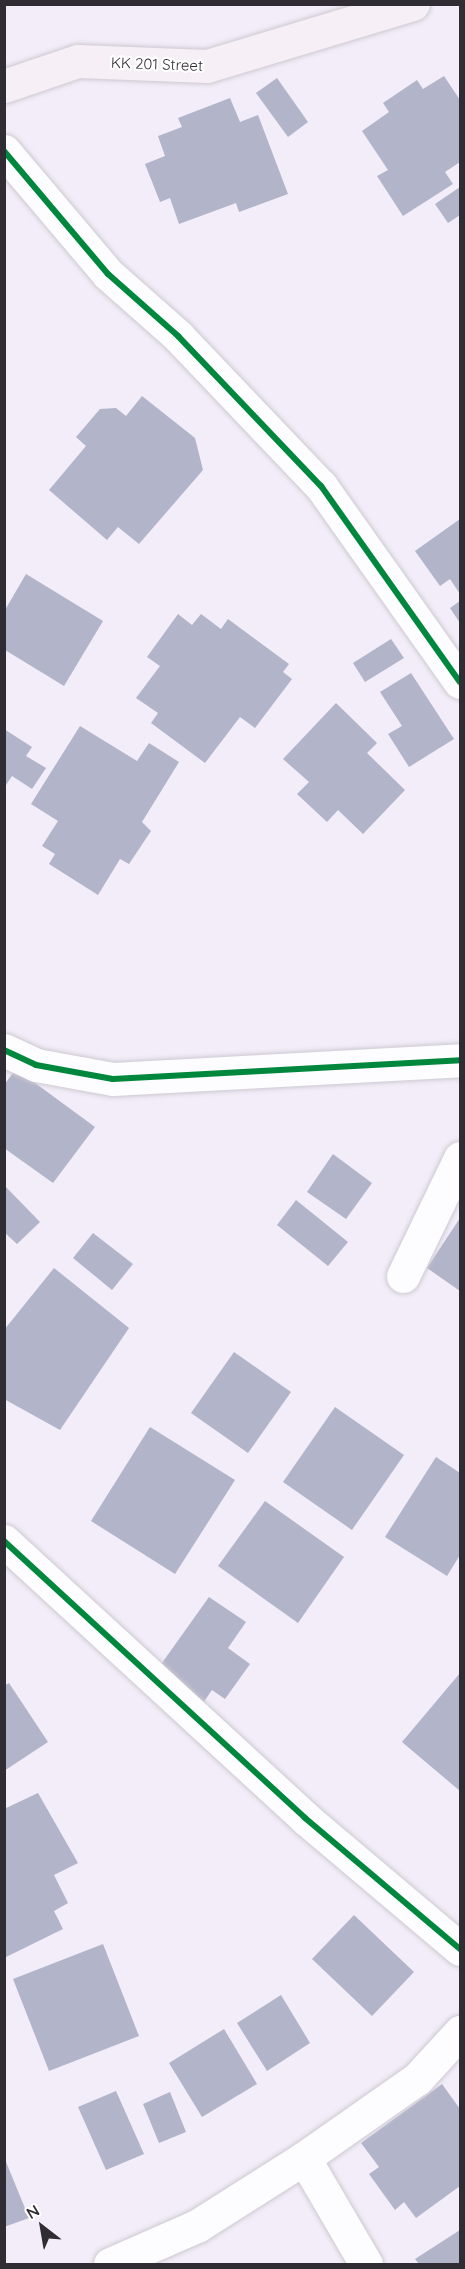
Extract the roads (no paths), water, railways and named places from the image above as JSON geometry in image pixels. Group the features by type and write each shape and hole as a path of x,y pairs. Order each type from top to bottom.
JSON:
{"main road":[{"name":"KK 201 Street","path":"4,86 78,61 207,66 413,4"}],"street":[{"path":"4,151 108,274 178,336 321,486 460,682"},
{"path":"4,1050 36,1065 114,1079 460,1060"},
{"path":"403,1276 460,1158"},
{"path":"4,1541 305,1818 460,1949"},
{"path":"110,2265 197,2226 304,2158 417,2079 460,2032"},
{"path":"304,2158 366,2265"}]}
